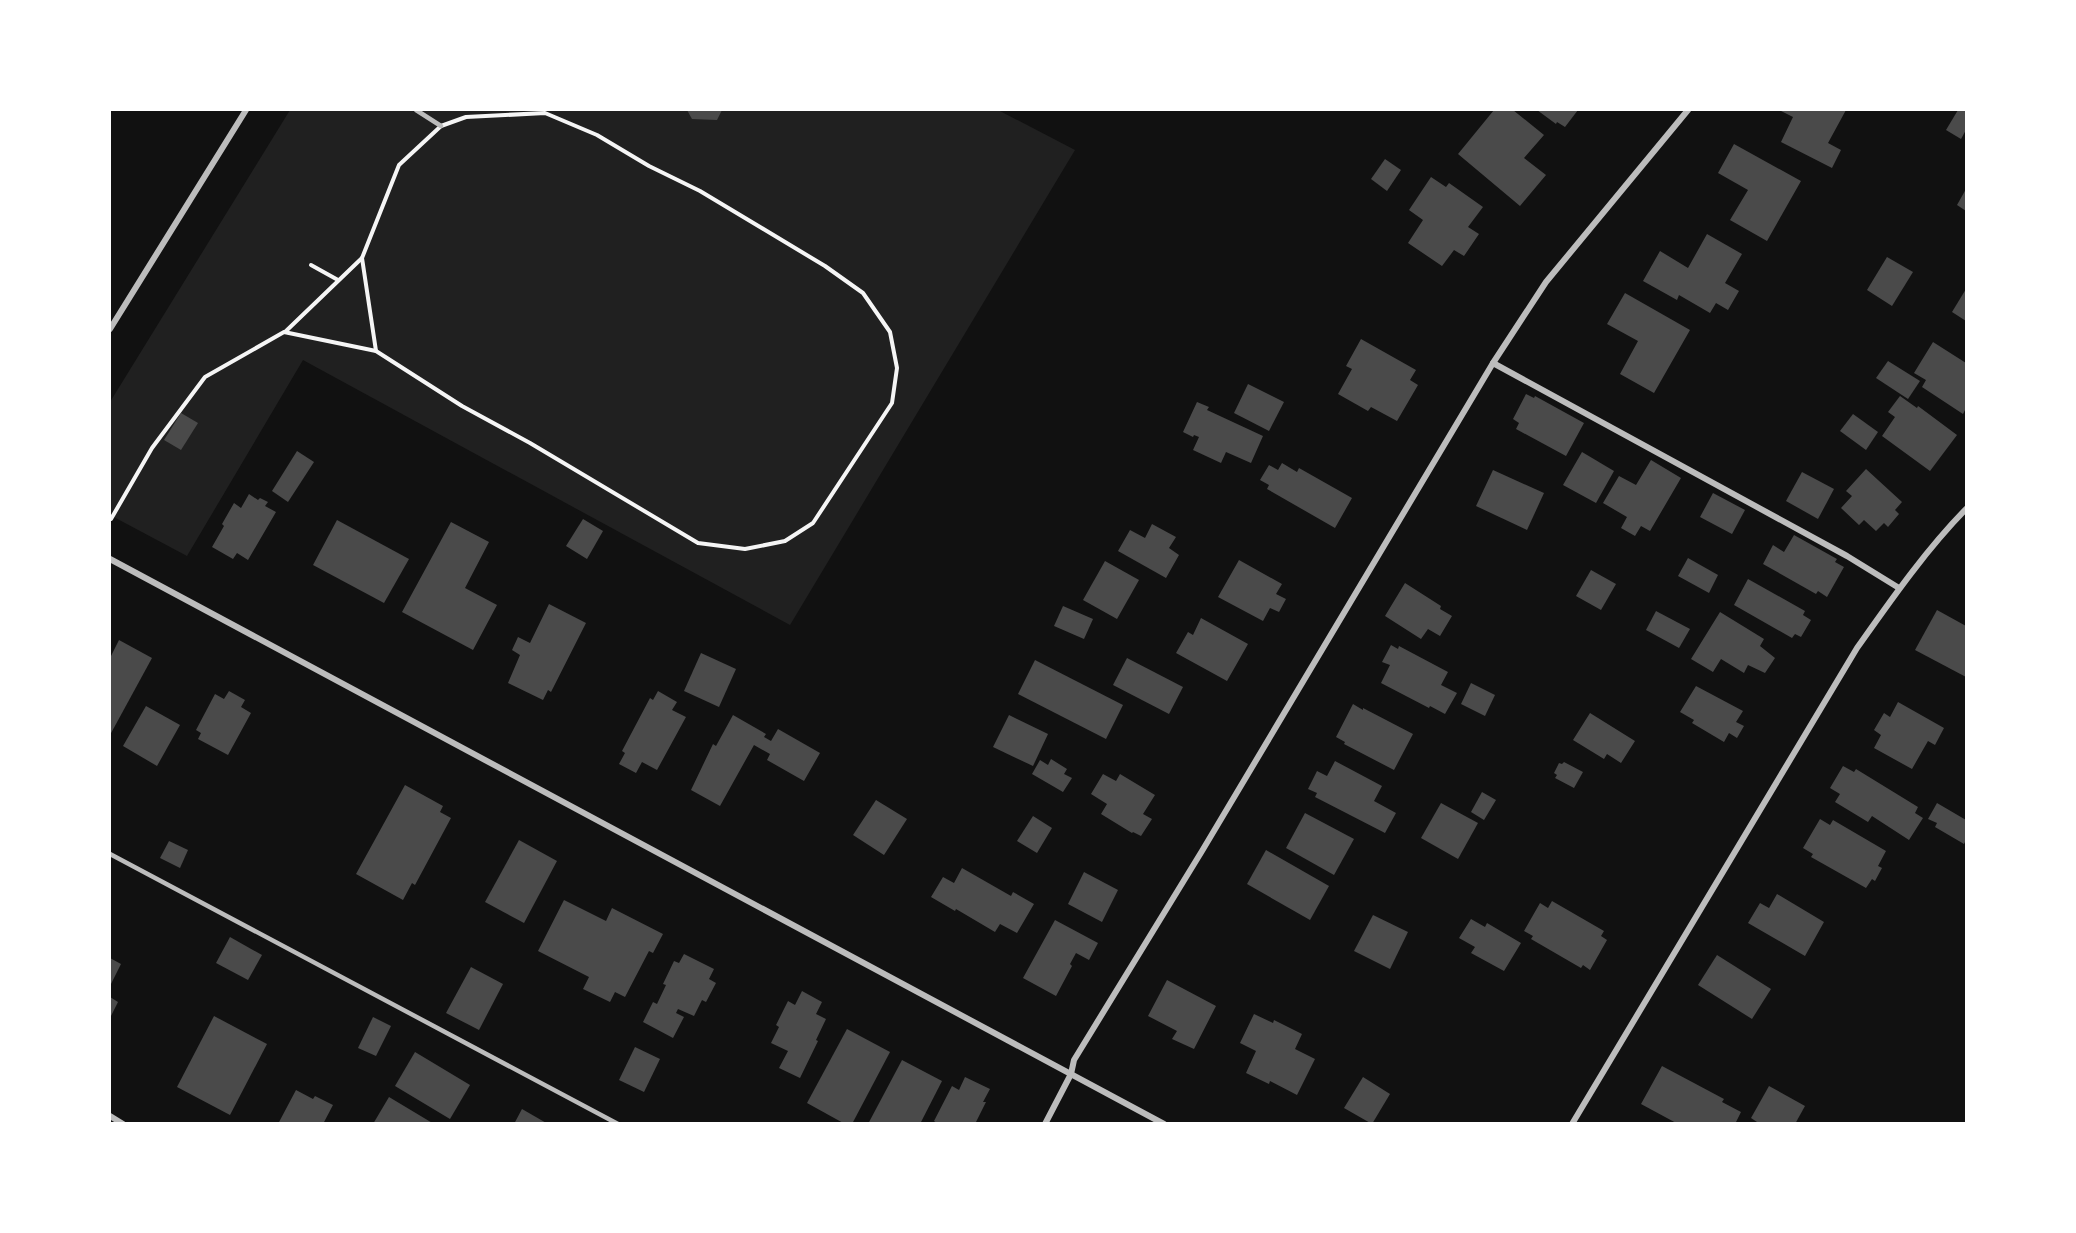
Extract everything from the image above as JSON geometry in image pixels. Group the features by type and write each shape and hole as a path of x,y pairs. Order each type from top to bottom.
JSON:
{"street":[{"path":"110,329 246,110"},
{"path":"1045,1124 1071,1074 1074,1060 1208,841 1493,363 1546,282 1688,110"},
{"path":"1493,363 1847,556 1899,588"},
{"path":"1572,1124 1857,648 1899,588 1944,532 1966,509"},
{"path":"110,559 1164,1124"},
{"path":"110,1116 123,1124"}],"lane":[{"path":"416,110 441,126"},
{"path":"110,854 618,1124"}],"path":[{"path":"111,519 152,448 205,377 284,332 362,258 399,165 441,126 466,117 544,113 597,135 649,166 700,191 825,266 863,293 890,332 897,368 892,403 813,523 785,541 745,549 698,543 530,443 462,406 376,351 284,332"},
{"path":"362,258 376,351"},
{"path":"311,265 338,280"}],"shaded area":[{"path":"290,110 998,110 1075,150 790,625 303,360 187,556 110,515 110,402"}],"building":[{"path":"687,110 722,110 717,120 692,119"},
{"path":"1494,110 1513,110 1544,135 1524,158 1546,175 1520,206 1458,154"},
{"path":"1537,110 1578,110 1565,127 1557,122 1556,124"},
{"path":"1779,110 1846,110 1828,143 1841,150 1832,168 1781,142 1793,117"},
{"path":"1958,110 1966,110 1966,130 1961,139 1946,130"},
{"path":"1734,144 1801,181 1767,241 1730,220 1748,190 1718,173"},
{"path":"1385,159 1401,170 1387,191 1371,179"},
{"path":"1431,177 1446,187 1449,183 1483,207 1468,227 1479,234 1464,256 1454,250 1442,266 1408,243 1423,220 1409,210"},
{"path":"1966,189 1966,211 1957,205"},
{"path":"1707,234 1742,254 1725,283 1739,291 1728,310 1716,303 1710,313 1679,295 1677,300 1643,281 1660,251 1688,268"},
{"path":"1887,257 1913,272 1892,306 1867,290"},
{"path":"1966,289 1966,321 1952,312"},
{"path":"1625,293 1690,330 1654,393 1620,374 1638,341 1607,324"},
{"path":"1361,339 1416,370 1410,380 1418,385 1397,421 1371,407 1368,411 1338,394 1352,369 1346,366"},
{"path":"1933,342 1966,363 1966,408 1963,414 1922,387 1926,380 1914,373"},
{"path":"1888,361 1920,381 1908,399 1876,378"},
{"path":"1248,384 1284,402 1269,431 1234,413"},
{"path":"1526,394 1534,398 1535,396 1584,423 1566,456 1516,429 1519,423 1513,419"},
{"path":"1900,396 1917,408 1918,406 1957,435 1930,471 1882,436 1895,417 1888,412"},
{"path":"1197,402 1209,407 1207,410 1263,436 1251,463 1226,452 1221,463 1193,450 1199,437 1183,432"},
{"path":"181,413 198,423 181,450 164,440"},
{"path":"1853,414 1878,432 1866,450 1840,431"},
{"path":"297,451 314,462 288,502 272,491"},
{"path":"1582,452 1614,471 1596,503 1563,485"},
{"path":"1651,460 1681,478 1650,531 1641,526 1635,536 1621,528 1627,517 1603,503 1619,476 1636,485"},
{"path":"1282,463 1297,472 1299,468 1352,498 1335,528 1267,489 1269,485 1260,480 1269,465 1278,470"},
{"path":"1866,469 1902,502 1895,510 1899,514 1888,527 1884,523 1876,531 1864,520 1859,525 1841,508 1852,496 1846,491"},
{"path":"1493,470 1544,493 1527,530 1476,506"},
{"path":"1802,472 1834,489 1818,519 1786,501"},
{"path":"1713,493 1745,510 1732,534 1700,517"},
{"path":"249,494 258,500 260,498 268,502 265,506 276,512 248,560 237,553 233,559 212,547 234,503 241,508"},
{"path":"583,519 603,531 587,559 566,546"},
{"path":"337,520 409,559 384,603 313,565"},
{"path":"451,522 489,542 465,588 497,605 473,650 402,612"},
{"path":"1152,524 1176,537 1169,548 1179,555 1166,578 1118,551 1130,530 1145,538"},
{"path":"1794,535 1837,559 1835,562 1844,567 1827,597 1818,591 1816,594 1763,564 1773,545 1784,552"},
{"path":"1688,558 1718,575 1709,593 1678,576"},
{"path":"1239,560 1282,584 1276,594 1286,599 1279,612 1270,608 1263,621 1218,597"},
{"path":"1105,561 1139,580 1117,619 1083,600"},
{"path":"1591,570 1616,584 1601,610 1576,596"},
{"path":"1748,579 1805,611 1803,615 1811,620 1801,637 1795,634 1792,638 1734,605"},
{"path":"1405,583 1441,606 1440,609 1452,616 1440,636 1428,629 1421,639 1385,616"},
{"path":"549,604 586,623 551,692 548,690 543,700 508,683 520,655 512,650 518,637 530,643"},
{"path":"1063,606 1093,619 1084,639 1054,626"},
{"path":"1937,610 1966,626 1966,677 1915,650"},
{"path":"1656,611 1690,629 1679,648 1646,630"},
{"path":"1720,612 1764,639 1760,646 1775,658 1765,673 1748,665 1744,673 1721,659 1713,672 1691,659"},
{"path":"1201,618 1248,644 1227,681 1176,653 1188,632 1193,635"},
{"path":"119,640 152,658 110,735 110,658"},
{"path":"1391,645 1398,649 1399,646 1448,672 1441,685 1457,693 1445,714 1381,683 1390,665 1382,662"},
{"path":"701,653 736,669 719,707 684,691"},
{"path":"1127,658 1183,687 1169,714 1113,685"},
{"path":"1035,660 1123,705 1106,739 1018,694"},
{"path":"1471,683 1495,695 1485,716 1461,704"},
{"path":"1696,686 1743,711 1736,722 1744,726 1737,738 1729,733 1724,742 1692,723 1694,720 1680,712"},
{"path":"229,691 245,700 241,707 251,713 228,755 198,739 201,733 196,730 215,694 224,699"},
{"path":"658,691 677,702 672,710 686,717 657,770 642,762 636,773 619,764 625,753 622,751 650,698 653,700"},
{"path":"1898,702 1944,728 1935,745 1928,741 1912,769 1874,748 1881,735 1874,730 1884,713 1890,717"},
{"path":"1353,704 1413,734 1394,770 1344,744 1345,742 1336,737"},
{"path":"146,706 180,725 157,766 123,746"},
{"path":"1590,713 1635,741 1621,763 1607,754 1604,759 1573,740"},
{"path":"733,715 766,734 764,737 771,741 778,729 820,753 804,781 767,760 770,754 754,745 720,806 691,790 713,744 716,746"},
{"path":"1009,715 1048,734 1033,766 993,747"},
{"path":"1051,759 1067,769 1064,774 1072,778 1063,792 1032,774 1040,760 1048,765"},
{"path":"1335,761 1382,786 1374,801 1396,813 1385,833 1315,797 1317,793 1308,789 1317,771 1327,776"},
{"path":"1564,762 1583,772 1574,788 1555,778 1557,775 1554,773 1559,763"},
{"path":"1843,766 1854,772 1856,769 1918,807 1915,813 1923,818 1909,840 1872,816 1868,822 1835,802 1840,794 1830,788"},
{"path":"1103,774 1116,781 1120,774 1155,795 1143,814 1152,819 1141,836 1101,814 1107,804 1091,794"},
{"path":"405,785 443,806 440,812 451,818 415,885 412,883 403,900 356,874"},
{"path":"1482,792 1496,800 1484,820 1471,812"},
{"path":"876,800 907,819 884,855 853,835"},
{"path":"1441,803 1478,823 1458,859 1421,838"},
{"path":"1937,803 1966,820 1964,844 1935,827 1937,823 1928,819"},
{"path":"1305,813 1354,839 1334,875 1286,848"},
{"path":"1033,816 1052,828 1037,853 1017,841"},
{"path":"1820,819 1830,825 1833,820 1886,851 1878,866 1882,868 1875,881 1872,879 1866,888 1811,857 1813,854 1803,848"},
{"path":"519,840 557,861 524,923 485,902"},
{"path":"169,841 188,850 180,868 160,858"},
{"path":"1266,850 1329,886 1310,920 1247,884"},
{"path":"962,868 1011,896 1013,892 1034,904 1017,933 1000,924 995,932 931,897 943,877 954,883"},
{"path":"1084,872 1118,890 1102,922 1068,904"},
{"path":"1777,894 1824,922 1805,956 1748,923 1760,903 1769,908"},
{"path":"564,900 606,921 612,908 663,934 653,953 649,951 625,997 615,992 610,1002 583,989 589,977 538,951"},
{"path":"1552,901 1604,931 1601,936 1607,940 1590,970 1583,965 1581,968 1531,939 1533,936 1524,931 1540,903 1548,908"},
{"path":"1373,915 1408,932 1390,969 1354,951"},
{"path":"1471,919 1485,927 1487,923 1521,943 1504,971 1471,953 1475,947 1459,938"},
{"path":"1055,920 1098,943 1089,960 1076,953 1070,964 1072,966 1056,996 1023,978"},
{"path":"230,937 262,955 248,980 216,963"},
{"path":"684,954 714,969 709,979 716,983 706,1002 702,1000 694,1016 678,1009 676,1013 684,1017 673,1038 643,1022 653,1002 657,1004 674,961 679,963"},
{"path":"1717,955 1771,989 1752,1019 1698,985"},
{"path":"110,958 121,964 110,986"},
{"path":"471,967 503,984 479,1030 446,1013"},
{"path":"1167,980 1216,1006 1194,1049 1172,1039 1177,1031 1148,1016"},
{"path":"802,991 822,1002 816,1014 826,1019 800,1078 779,1068 788,1051 771,1043 779,1027 776,1025 788,1001 795,1005"},
{"path":"110,997 118,1002 110,1018"},
{"path":"1254,1014 1273,1023 1274,1020 1302,1034 1295,1049 1315,1059 1297,1095 1270,1081 1269,1084 1246,1073 1256,1051 1240,1043"},
{"path":"214,1016 267,1044 230,1115 177,1087"},
{"path":"373,1017 391,1026 376,1056 358,1048"},
{"path":"847,1029 890,1052 852,1124 845,1124 807,1103"},
{"path":"635,1047 660,1059 644,1092 619,1080"},
{"path":"415,1052 470,1085 450,1119 395,1086"},
{"path":"902,1060 942,1081 920,1124 868,1124"},
{"path":"1662,1066 1724,1099 1722,1102 1741,1112 1735,1124 1678,1124 1641,1104"},
{"path":"965,1077 990,1089 975,1124 938,1124 934,1121 952,1086 959,1090"},
{"path":"1363,1077 1390,1094 1372,1124 1344,1108"},
{"path":"1769,1086 1805,1106 1795,1124 1760,1124 1751,1118"},
{"path":"296,1090 313,1099 315,1096 333,1105 323,1124 278,1124"},
{"path":"389,1097 434,1124 373,1124"},
{"path":"522,1109 548,1124 514,1124"}]}
